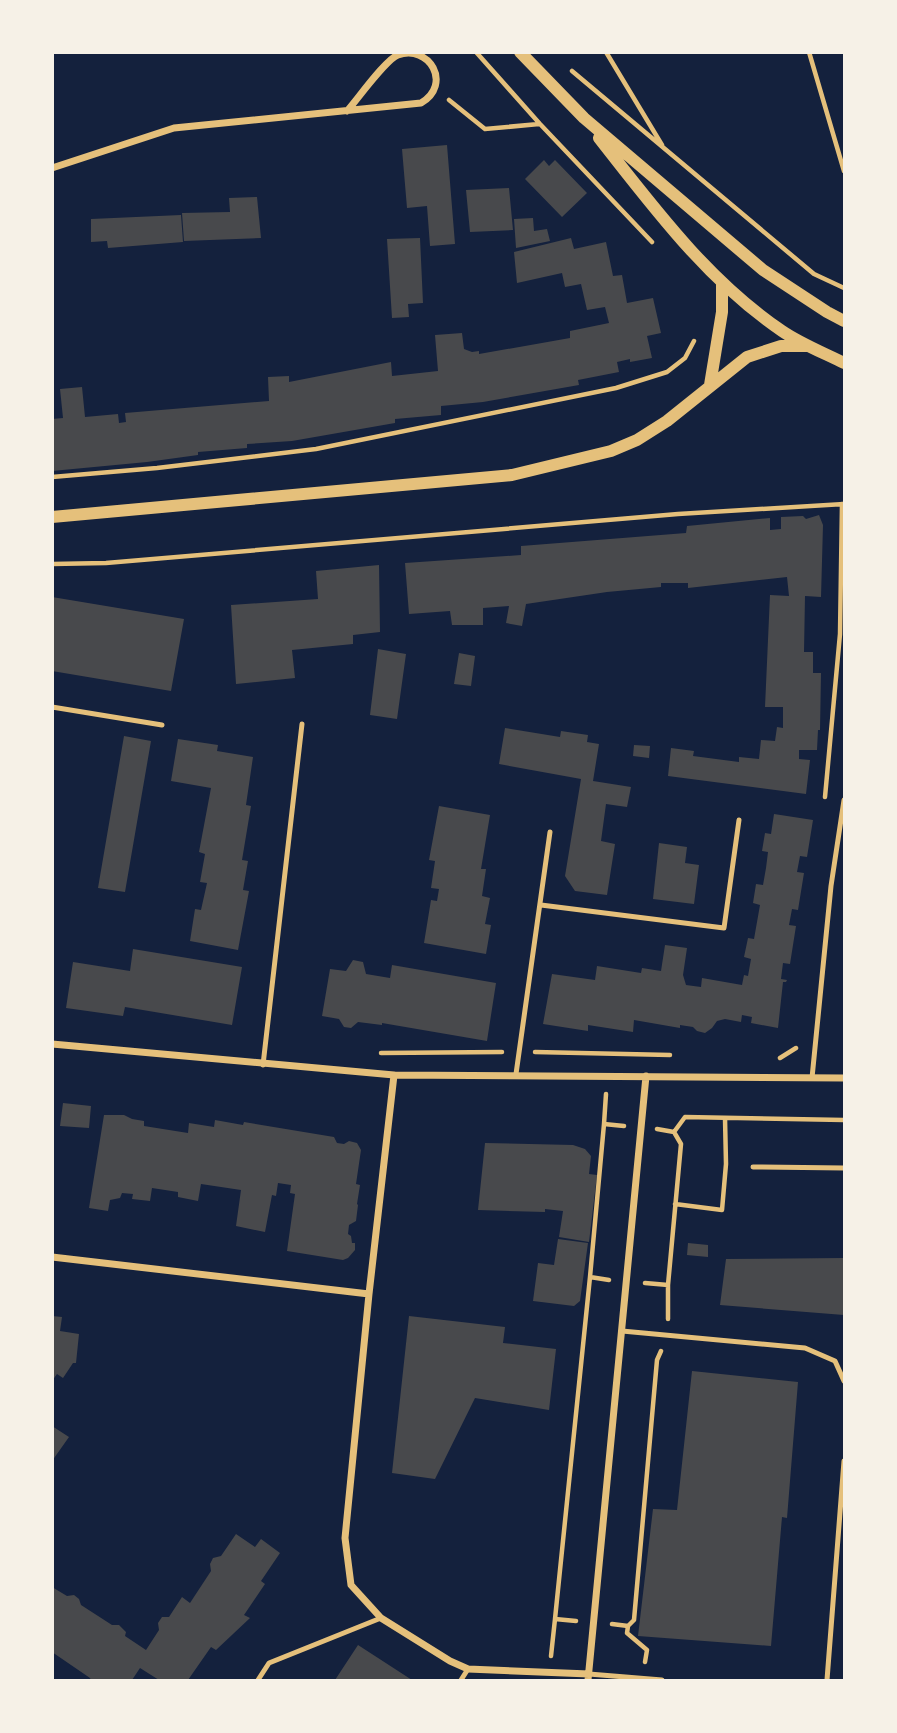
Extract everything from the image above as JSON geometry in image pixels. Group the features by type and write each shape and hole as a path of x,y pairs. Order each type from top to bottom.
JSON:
{"street":[{"path":"520,52 584,118 763,271 845,321"},
{"path":"52,167 174,128 347,111 421,103 429,98 435,88 437,76 434,66 423,58 409,54 397,55 347,111"},
{"path":"584,118 672,230 722,283 783,332 845,363"},
{"path":"710,385 722,312 722,283"},
{"path":"52,517 512,475 611,451 637,440 667,421 747,357 781,346 808,345"},
{"path":"52,1044 394,1075 845,1078"},
{"path":"394,1075 345,1538 351,1585 381,1618 450,1661 468,1668 589,1677 646,1076"},
{"path":"52,1257 369,1294"}],"lane":[{"path":"52,707 162,725"},
{"path":"263,1065 302,724"},
{"path":"812,1078 831,886 845,800"},
{"path":"541,905 724,928 739,820"},
{"path":"516,1074 550,832"},
{"path":"753,1167 845,1168"},
{"path":"622,1331 805,1348 835,1361 845,1381"},
{"path":"827,1681 845,1461"},
{"path":"258,1681 269,1663 381,1618"},
{"path":"461,1681 468,1668"},
{"path":"589,1677 662,1681"}],"path":[{"path":"476,52 653,243"},
{"path":"606,52 664,149"},
{"path":"808,52 845,171"},
{"path":"568,68 814,274 845,288"},
{"path":"435,88 485,128 540,124"},
{"path":"52,477 316,449 615,388 667,372 685,358 699,332"},
{"path":"52,564 106,563 678,514 844,505 840,634 824,801"},
{"path":"779,1058 795,1049 798,1043"},
{"path":"380,1053 519,1052 683,1056"},
{"path":"676,1204 722,1210 726,1164 725,1118"},
{"path":"668,1285 681,1143 674,1132"},
{"path":"555,1619 590,1277"}],"building":[{"path":"447,145 455,244 430,246 427,206 407,208 402,149"},
{"path":"544,160 549,166 555,160 587,193 562,217 525,179"},
{"path":"509,188 513,230 470,232 466,190"},
{"path":"257,197 261,238 184,241 182,213 230,212 229,198"},
{"path":"181,215 183,242 108,248 107,241 91,242 91,219"},
{"path":"533,218 534,231 547,229 550,241 516,248 514,219"},
{"path":"420,238 423,303 408,304 409,317 392,318 387,239"},
{"path":"571,238 574,249 606,242 613,276 622,275 627,303 653,298 661,333 647,336 652,358 617,362 619,372 578,380 579,385 483,402 441,406 441,415 395,419 395,423 292,441 247,444 247,448 198,452 198,455 147,462 52,471 52,419 63,418 60,389 82,387 85,417 118,414 119,423 126,422 125,413 269,401 268,377 289,376 289,382 391,362 392,376 438,371 435,335 462,333 464,349 479,351 479,354 570,338 570,331 609,323 605,307 587,310 581,284 565,287 562,273 517,283 514,252"},
{"path":"819,515 823,525 821,597 805,596 804,652 813,652 813,673 821,673 820,730 817,750 799,750 799,759 810,760 806,794 668,776 671,748 694,751 693,756 739,762 739,757 759,759 761,740 775,741 777,727 783,728 783,707 765,707 770,595 789,596 787,577 688,588 688,583 661,583 661,587 526,604 522,626 506,623 509,606 483,608 483,625 452,625 450,611 409,614 405,563 521,555 521,546 686,533 687,526 770,518 770,530 781,529 781,517 803,516 806,519"},
{"path":"379,565 380,632 353,635 353,644 292,650 295,678 236,684 231,605 318,599 316,571"},
{"path":"52,597 184,619 171,691 52,671"},
{"path":"378,649 406,654 397,719 370,715"},
{"path":"459,653 475,656 471,686 454,684"},
{"path":"505,728 560,737 561,731 588,735 587,742 599,744 593,781 631,787 627,807 606,804 601,841 615,844 607,895 575,891 565,876 581,779 499,764"},
{"path":"124,736 151,741 125,892 98,888"},
{"path":"178,739 218,745 217,751 253,757 246,805 251,806 242,860 248,861 243,890 249,891 238,950 190,941 195,909 201,910 207,883 200,882 205,854 199,852 211,788 171,781"},
{"path":"634,745 650,746 649,758 633,756"},
{"path":"439,806 490,815 481,869 486,869 482,896 490,898 485,924 491,925 486,954 424,943 431,900 437,901 439,889 431,888 435,861 429,860"},
{"path":"774,814 813,820 807,857 800,856 797,872 804,873 798,910 792,909 789,925 796,926 790,964 783,963 781,979 787,980 783,982 778,1028 751,1023 752,1017 742,1015 741,1022 725,1019 717,1021 705,1033 693,1027 680,1025 680,1028 634,1020 633,1032 588,1025 588,1031 543,1024 552,974 595,980 597,966 641,973 642,968 661,971 665,945 687,948 683,975 686,985 701,987 702,978 742,985 744,975 748,976 751,959 744,957 748,938 754,939 760,905 753,903 756,884 763,885 766,868 768,852 762,851 765,833 771,834"},
{"path":"659,843 687,847 685,863 699,865 694,904 653,899"},
{"path":"133,949 242,967 232,1025 125,1007 123,1016 66,1008 73,962 130,971"},
{"path":"353,960 363,962 366,974 390,978 392,965 496,983 487,1041 382,1023 358,1022 351,1028 344,1027 339,1019 322,1016 330,969 346,971"},
{"path":"63,1103 91,1106 89,1128 60,1126"},
{"path":"104,1115 124,1115 144,1121 144,1126 188,1133 189,1123 214,1127 215,1120 243,1125 244,1122 334,1137 337,1143 357,1143 361,1150 356,1184 360,1185 356,1221 349,1225 348,1234 352,1243 355,1243 355,1250 343,1260 287,1251 295,1194 290,1193 291,1185 278,1183 276,1196 272,1195 265,1232 236,1226 241,1190 201,1184 198,1201 178,1197 178,1192 152,1188 150,1201 132,1199 133,1194 122,1193 120,1198 110,1200 108,1211 89,1208"},
{"path":"485,1143 573,1145 585,1149 591,1156 589,1174 597,1175 589,1242 559,1237 563,1211 478,1210"},
{"path":"558,1239 588,1243 580,1301 574,1306 533,1301 538,1263 554,1265"},
{"path":"688,1243 708,1245 708,1257 687,1255"},
{"path":"844,1258 844,1315 720,1305 726,1259"},
{"path":"52,1316 62,1317 60,1331 79,1334 76,1363 73,1363 63,1378 57,1374 52,1381"},
{"path":"409,1316 505,1327 503,1343 556,1349 549,1410 475,1398 435,1479 392,1473"},
{"path":"692,1371 798,1382 787,1518 782,1517 771,1646 638,1636 653,1509 677,1510"},
{"path":"52,1426 69,1437 52,1461"},
{"path":"236,1534 255,1547 261,1539 280,1553 261,1581 265,1584 244,1615 250,1618 216,1650 211,1647 188,1680 159,1680 140,1668 132,1680 91,1680 52,1652 52,1587 67,1596 74,1595 81,1605 112,1625 119,1625 126,1632 125,1636 146,1650 159,1630 158,1623 162,1617 169,1617 182,1597 190,1603 211,1571 213,1558 221,1556"},
{"path":"358,1645 412,1680 335,1680"}]}
